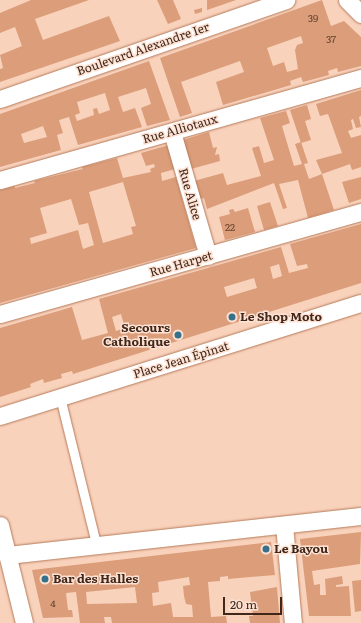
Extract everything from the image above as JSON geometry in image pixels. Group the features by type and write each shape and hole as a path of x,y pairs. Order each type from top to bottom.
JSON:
{"street":[{"name":"Boulevard Alexandre Ier","path":"0,99 286,0"},
{"path":"347,0 361,14"},
{"name":"Rue Alliotaux","path":"0,180 361,78"},
{"name":"Rue Alice","path":"172,132 208,256"},
{"name":"Rue Harpet","path":"0,314 361,212"},
{"name":"Place Jean Épinat","path":"0,416 361,303"},
{"path":"7,555 361,516"},
{"path":"0,525 24,623"},
{"path":"284,525 293,623"}],"lane":[{"path":"60,397 96,544"}],"building":[{"path":"31,0 89,0 35,19 43,40 109,16 120,41 0,82 0,69 3,68 0,55 22,46 15,27 0,33 0,13"},
{"path":"157,0 173,0 181,19 168,24"},
{"path":"207,0 236,0 207,10"},
{"path":"322,0 331,26 344,21 361,37 361,66 338,72 337,68 328,71 329,75 303,82 301,77 290,81 291,85 223,105 216,82 244,72 240,61 181,82 192,113 180,117 160,58","holes":["301,36 303,43 297,45 295,50 298,69 287,72 284,62 273,66 267,48"]},
{"path":"202,8 202,12 195,14 194,10"},
{"path":"149,61 170,120 147,126 141,108 151,104 146,88 118,97 123,112 135,108 142,127 78,145 69,117 59,120 63,133 57,135 61,150 0,167 0,114","holes":["105,93 110,110 99,114 97,108 93,109 94,115 77,121 75,115 80,113 77,102","43,126 47,137 24,143 21,134"]},
{"path":"361,90 361,116 359,117 361,127 356,128 353,119 351,120 353,129 348,131 351,138 361,135 361,167 352,170 350,164 322,174 316,160 342,153 328,114 320,116 316,104"},
{"path":"307,105 311,119 305,121 311,140 301,143 290,110"},
{"path":"286,111 290,123 282,126 294,166 302,164 295,144 301,142 308,163 304,164 309,179 322,174 334,210 308,218 298,180 279,184 287,208 283,209 274,183 207,209 204,198 199,199 194,181 223,173 227,185 261,176 252,148 259,146 264,163 274,160 260,118"},
{"path":"209,132 213,148 217,147 215,155 219,154 220,161 191,169 183,140"},
{"path":"169,145 175,169 161,173 162,181 176,177 196,248 0,303 0,190 35,183 34,181 83,169 82,167 117,158 123,178 151,172 150,169 155,167 154,164 146,166 141,153","holes":["123,182 136,226 131,227 133,234 103,243 89,192","71,199 79,225 88,223 94,245 83,249 78,230 31,244 30,238 47,233 40,208"]},
{"path":"361,177 361,199 349,203 342,182"},
{"path":"270,202 278,226 264,230 257,206"},
{"path":"248,208 255,232 225,240 219,217 230,214 229,210 233,209 235,212"},
{"path":"361,224 361,283 73,374 72,371 61,374 62,378 44,383 43,379 30,384 31,387 0,397 0,328 72,307 82,340 108,333 99,299 281,247 289,273 308,268 307,264 297,266 290,244","holes":["279,264 282,276 273,279 270,267","254,278 257,288 227,297 224,287","121,314 125,328 116,331 112,317"]},
{"path":"361,532 360,564 312,571 314,585 320,584 320,595 326,595 325,579 342,576 343,584 336,585 336,587 349,586 351,616 309,616 300,539"},
{"path":"271,542 275,575 228,579 228,576 220,577 220,581 208,582 211,617 226,616 227,623 112,623 111,617 104,617 105,623 80,623 76,592 66,593 68,610 72,610 73,617 43,618 32,570","holes":["189,577 190,585 183,586 186,604 192,605 193,617 173,617 171,603 153,606 152,593 159,592 158,582","135,587 137,603 87,604 86,592"]},
{"path":"361,580 361,611 355,612 352,581"},
{"path":"277,587 280,623 250,623 249,616 253,616 250,592"}],"place":[{"name":"Le Shop Moto","path":"232,317"},
{"name":"Secours Catholique","path":"178,335"},
{"name":"Le Bayou","path":"266,549"},
{"name":"Bar des Halles","path":"45,579"}]}
